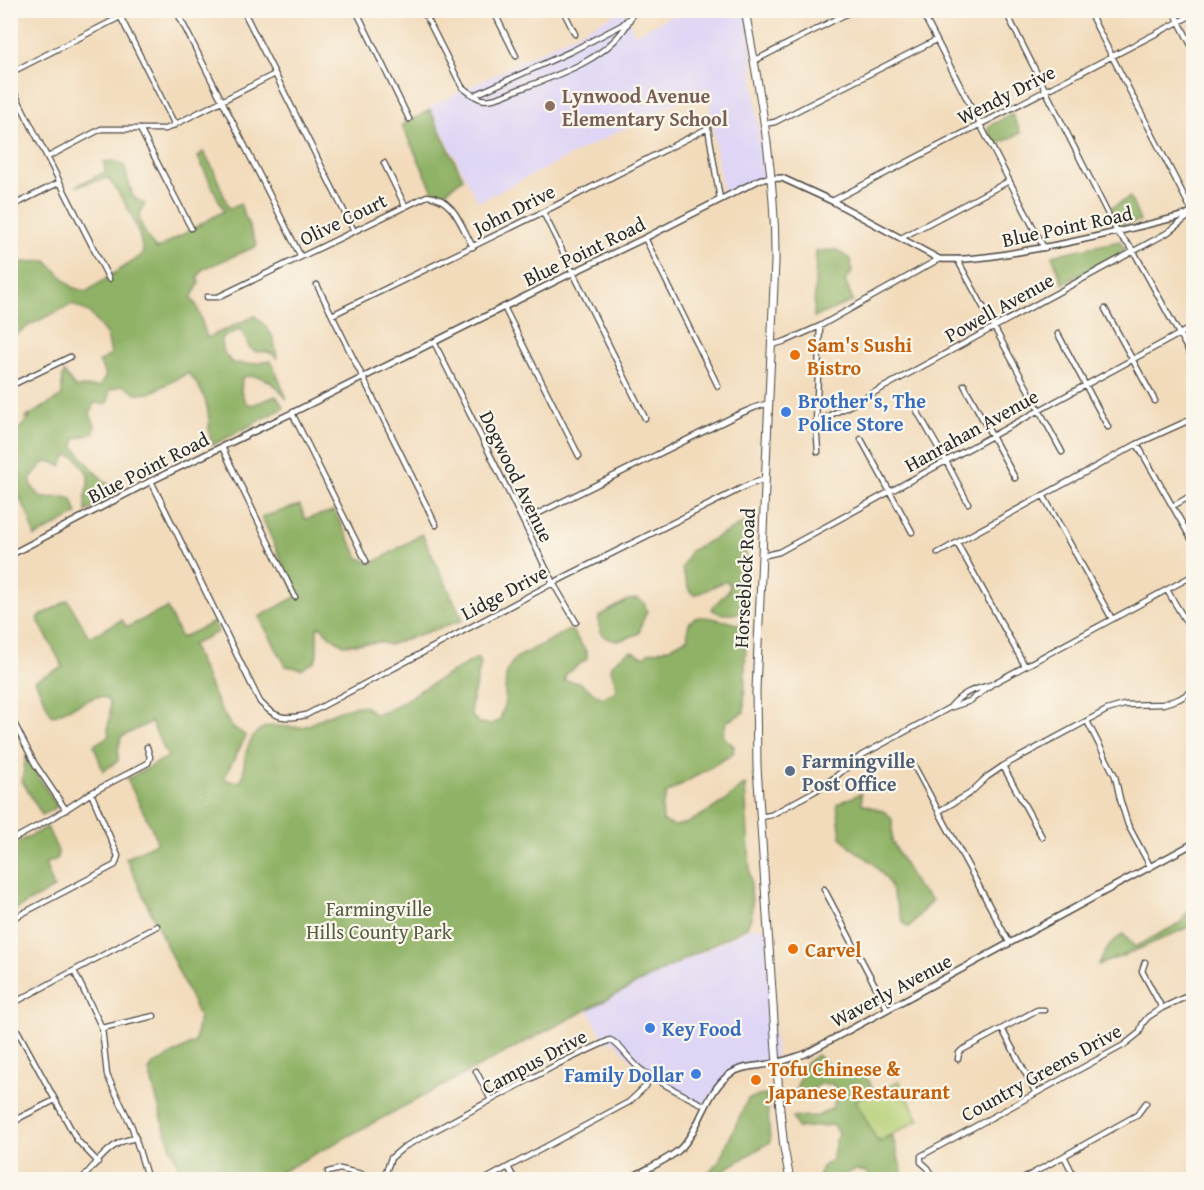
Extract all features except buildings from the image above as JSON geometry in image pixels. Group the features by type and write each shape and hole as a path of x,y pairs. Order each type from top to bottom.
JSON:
{"main road":[{"name":"Horseblock Road","path":"745,10 771,178 775,242 755,710 756,766 776,1063 784,1148 790,1179"}],"street":[{"path":"117,10 175,124"},
{"path":"10,73 134,10"},
{"path":"176,10 301,257"},
{"path":"243,10 354,231"},
{"path":"366,10 357,12 409,119"},
{"path":"423,10 462,87 481,99 495,98 579,65 609,45 623,31 631,17 629,10"},
{"path":"493,10 516,56"},
{"path":"563,10 575,34"},
{"path":"754,61 854,10"},
{"path":"921,10 1044,248"},
{"path":"1005,10 1117,232 1133,250 1194,362"},
{"path":"1088,10 1193,213"},
{"path":"1173,10 1194,51"},
{"name":"Wendy Drive","path":"832,201 1194,14"},
{"path":"475,95 572,51 621,25 631,17"},
{"path":"764,124 775,122 936,40"},
{"path":"48,157 101,129 166,129 275,74"},
{"path":"10,84 110,279"},
{"name":"John Drive","path":"332,315 473,247 708,128 720,199"},
{"path":"140,129 191,228"},
{"path":"384,163 405,206"},
{"name":"Blue Point Road","path":"10,555 152,481 761,179 782,178 832,201 939,259 957,260 1003,255 1067,244 1193,213"},
{"path":"902,238 1009,181"},
{"path":"10,207 60,182"},
{"name":"Olive Court","path":"207,297 218,297 427,196 441,199 448,204 473,247"},
{"path":"543,212 645,418"},
{"name":"Powell Avenue","path":"816,422 1167,233 1193,213"},
{"path":"645,238 718,386"},
{"path":"772,345 820,326 939,259"},
{"path":"957,260 1062,452"},
{"path":"317,285 436,525"},
{"path":"504,308 579,456"},
{"path":"1104,309 1155,401"},
{"path":"818,452 816,422 820,326"},
{"name":"Hanrahan Avenue","path":"762,556 779,552 1194,326"},
{"path":"1058,334 1108,427"},
{"name":"Dogwood Avenue","path":"434,342 553,583 576,622"},
{"path":"10,386 70,357"},
{"path":"964,385 1015,478"},
{"path":"523,520 737,416 769,403"},
{"path":"917,411 968,503"},
{"path":"292,413 366,561"},
{"path":"938,553 1137,444 1194,418"},
{"path":"861,439 912,532"},
{"path":"1137,444 1194,544"},
{"path":"222,447 295,597"},
{"name":"Lidge Drive","path":"152,481 260,702 274,715 295,717 306,715 553,583 748,485 766,479"},
{"path":"1173,506 1194,494"},
{"path":"1043,495 1112,619"},
{"path":"957,543 1025,666"},
{"path":"760,817 771,815 815,791 857,758 949,708 970,701 992,684 1194,575"},
{"path":"1167,590 1194,635"},
{"path":"949,708 968,691 992,684"},
{"path":"939,811 969,795 987,777 1003,766 1115,707 1163,704 1179,699 1194,690"},
{"path":"10,715 35,764 66,810"},
{"path":"1087,721 1115,776 1128,825 1150,866"},
{"path":"10,841 148,764 150,757 147,747"},
{"path":"912,762 1009,942"},
{"path":"1003,766 1042,837"},
{"path":"10,920 115,865 118,856 91,794"},
{"name":"Waverly Avenue","path":"627,1179 678,1150 691,1134 722,1080 732,1072 744,1067 776,1063 805,1054 1194,843"},
{"path":"824,889 888,1008"},
{"path":"10,1005 157,926"},
{"path":"1144,962 1142,971 1162,1008"},
{"path":"74,971 102,1028 107,1075 132,1127 148,1179"},
{"name":"Country Greens Drive","path":"935,1179 921,1162 921,1156 1132,1040 1148,1017 1194,993"},
{"path":"958,1059 962,1050 1037,1010 1044,1010"},
{"path":"102,1028 154,1016"},
{"path":"10,1017 77,1140 98,1162"},
{"path":"1002,1029 1036,1093"},
{"name":"Campus Drive","path":"384,1179 391,1158 404,1147 558,1064 610,1040 615,1042 634,1064 651,1076 706,1106"},
{"path":"476,1071 491,1100"},
{"path":"484,1179 629,1102 646,1086 651,1076"},
{"path":"10,1127 21,1118 55,1100"},
{"path":"1021,1179 1137,1115 1146,1104"},
{"path":"81,1179 113,1147 136,1138"},
{"path":"1064,1155 1076,1179"},
{"path":"508,1167 515,1179"},
{"path":"328,1172 340,1168 384,1179"}],"shaded area":[{"name":"Lynwood Avenue Elementary School","path":"621,11 635,34 671,16 668,11 747,11 763,177 723,196 707,87 478,202 430,107"},
{"path":"767,927 776,1063 732,1072 706,1106 640,1069 615,1042 605,1041 588,1010 750,928"}],"green space":[{"path":"430,110 463,178 440,196 434,193 402,125"},
{"path":"1012,114 1021,133 996,145 988,130 989,126"},
{"path":"203,152 213,168 229,209 240,204 257,246 203,269 198,277 199,284 191,298 197,306 207,338 255,316 265,326 275,344 277,358 270,353 256,352 249,347 241,329 221,338 224,353 232,363 250,364 271,361 287,399 268,380 256,376 242,377 241,392 246,403 252,405 276,396 284,408 213,445 205,401 197,383 188,373 150,393 136,394 123,385 110,390 108,402 94,403 90,414 95,425 94,433 75,439 74,447 114,490 114,495 86,512 88,474 76,457 67,455 61,466 49,461 42,464 30,479 32,487 42,498 72,499 77,514 35,537 28,514 11,483 11,437 30,418 25,418 62,396 64,373 75,387 99,387 106,376 99,362 111,355 107,335 89,312 72,304 30,325 11,338 11,263 47,261 72,287 86,292 143,253 139,233 120,195 108,178 76,186 105,172 104,162 113,161 124,166 133,197 145,204 140,213 142,227 157,249 224,211 198,157"},
{"path":"1130,197 1140,221 1119,225 1109,209"},
{"path":"1120,241 1126,250 1063,284 1052,255"},
{"path":"837,250 851,260 852,272 845,281 853,301 814,317 816,251"},
{"path":"300,505 305,519 334,511 359,558 372,564 422,534 463,620 389,645 380,642 344,645 320,626 317,628 315,661 302,669 286,666 259,617 297,596 262,517"},
{"path":"748,521 742,613 719,613 711,609 728,591 730,585 726,581 694,595 689,590 682,569 690,551"},
{"path":"638,599 644,603 647,611 639,633 617,640 605,637 599,626 599,616 628,600"},
{"name":"Farmingville Hills County Park","path":"68,600 89,637 122,620 127,627 167,608 181,638 214,622 218,632 192,645 219,707 231,726 246,736 224,778 234,782 241,781 248,748 257,732 262,729 273,726 302,727 343,709 356,706 366,707 375,715 382,713 479,658 481,663 471,704 471,715 479,723 491,724 500,720 504,708 506,675 511,664 516,658 569,630 587,653 587,659 566,674 564,681 578,682 602,698 616,691 610,667 627,653 632,651 646,656 648,653 669,648 688,638 689,625 694,618 698,617 741,625 746,635 744,712 726,722 723,735 734,746 733,754 667,793 662,807 663,821 674,826 688,823 724,802 745,785 752,904 747,927 268,1179 183,1179 166,1133 149,1071 153,1065 195,1042 199,1016 126,858 156,843 156,837 127,779 168,757 151,722 121,737 118,761 103,771 94,745 109,736 110,703 108,700 95,697 52,716 35,680 63,667 37,618"},
{"path":"26,756 57,807 42,815 22,781"},
{"path":"861,793 862,804 885,812 892,819 892,841 916,886 932,900 909,927 904,924 888,881 873,863 850,847 841,837 837,804"},
{"path":"47,827 58,851 57,859 45,864 54,888 11,912 11,846"},
{"path":"1193,903 1193,925 1098,965 1110,944 1123,934 1135,947 1181,922"},
{"path":"817,1055 841,1076 862,1069 875,1093 861,1096 856,1101 878,1142 892,1135 904,1179 871,1179 866,1172 855,1170 833,1179 817,1179 822,1167 832,1160 838,1133 833,1125 797,1128 793,1117 818,1116 833,1107 837,1094 833,1084 820,1084 798,1100 796,1089 805,1064"},
{"path":"899,1081 919,1120 878,1142 855,1100"},
{"path":"767,1094 770,1142 722,1171 721,1179 701,1179 718,1163 748,1099"}],"place":[{"name":"Lynwood Avenue Elementary School","path":"550,106"},
{"name":"Sam's Sushi Bistro","path":"795,355"},
{"name":"Brother's, The Police Store","path":"786,412"},
{"name":"Farmingville Post Office","path":"790,771"},
{"name":"Carvel","path":"793,949"},
{"name":"Key Food","path":"650,1028"},
{"name":"Family Dollar","path":"696,1074"},
{"name":"Tofu Chinese & Japanese Restaurant","path":"756,1080"}]}
